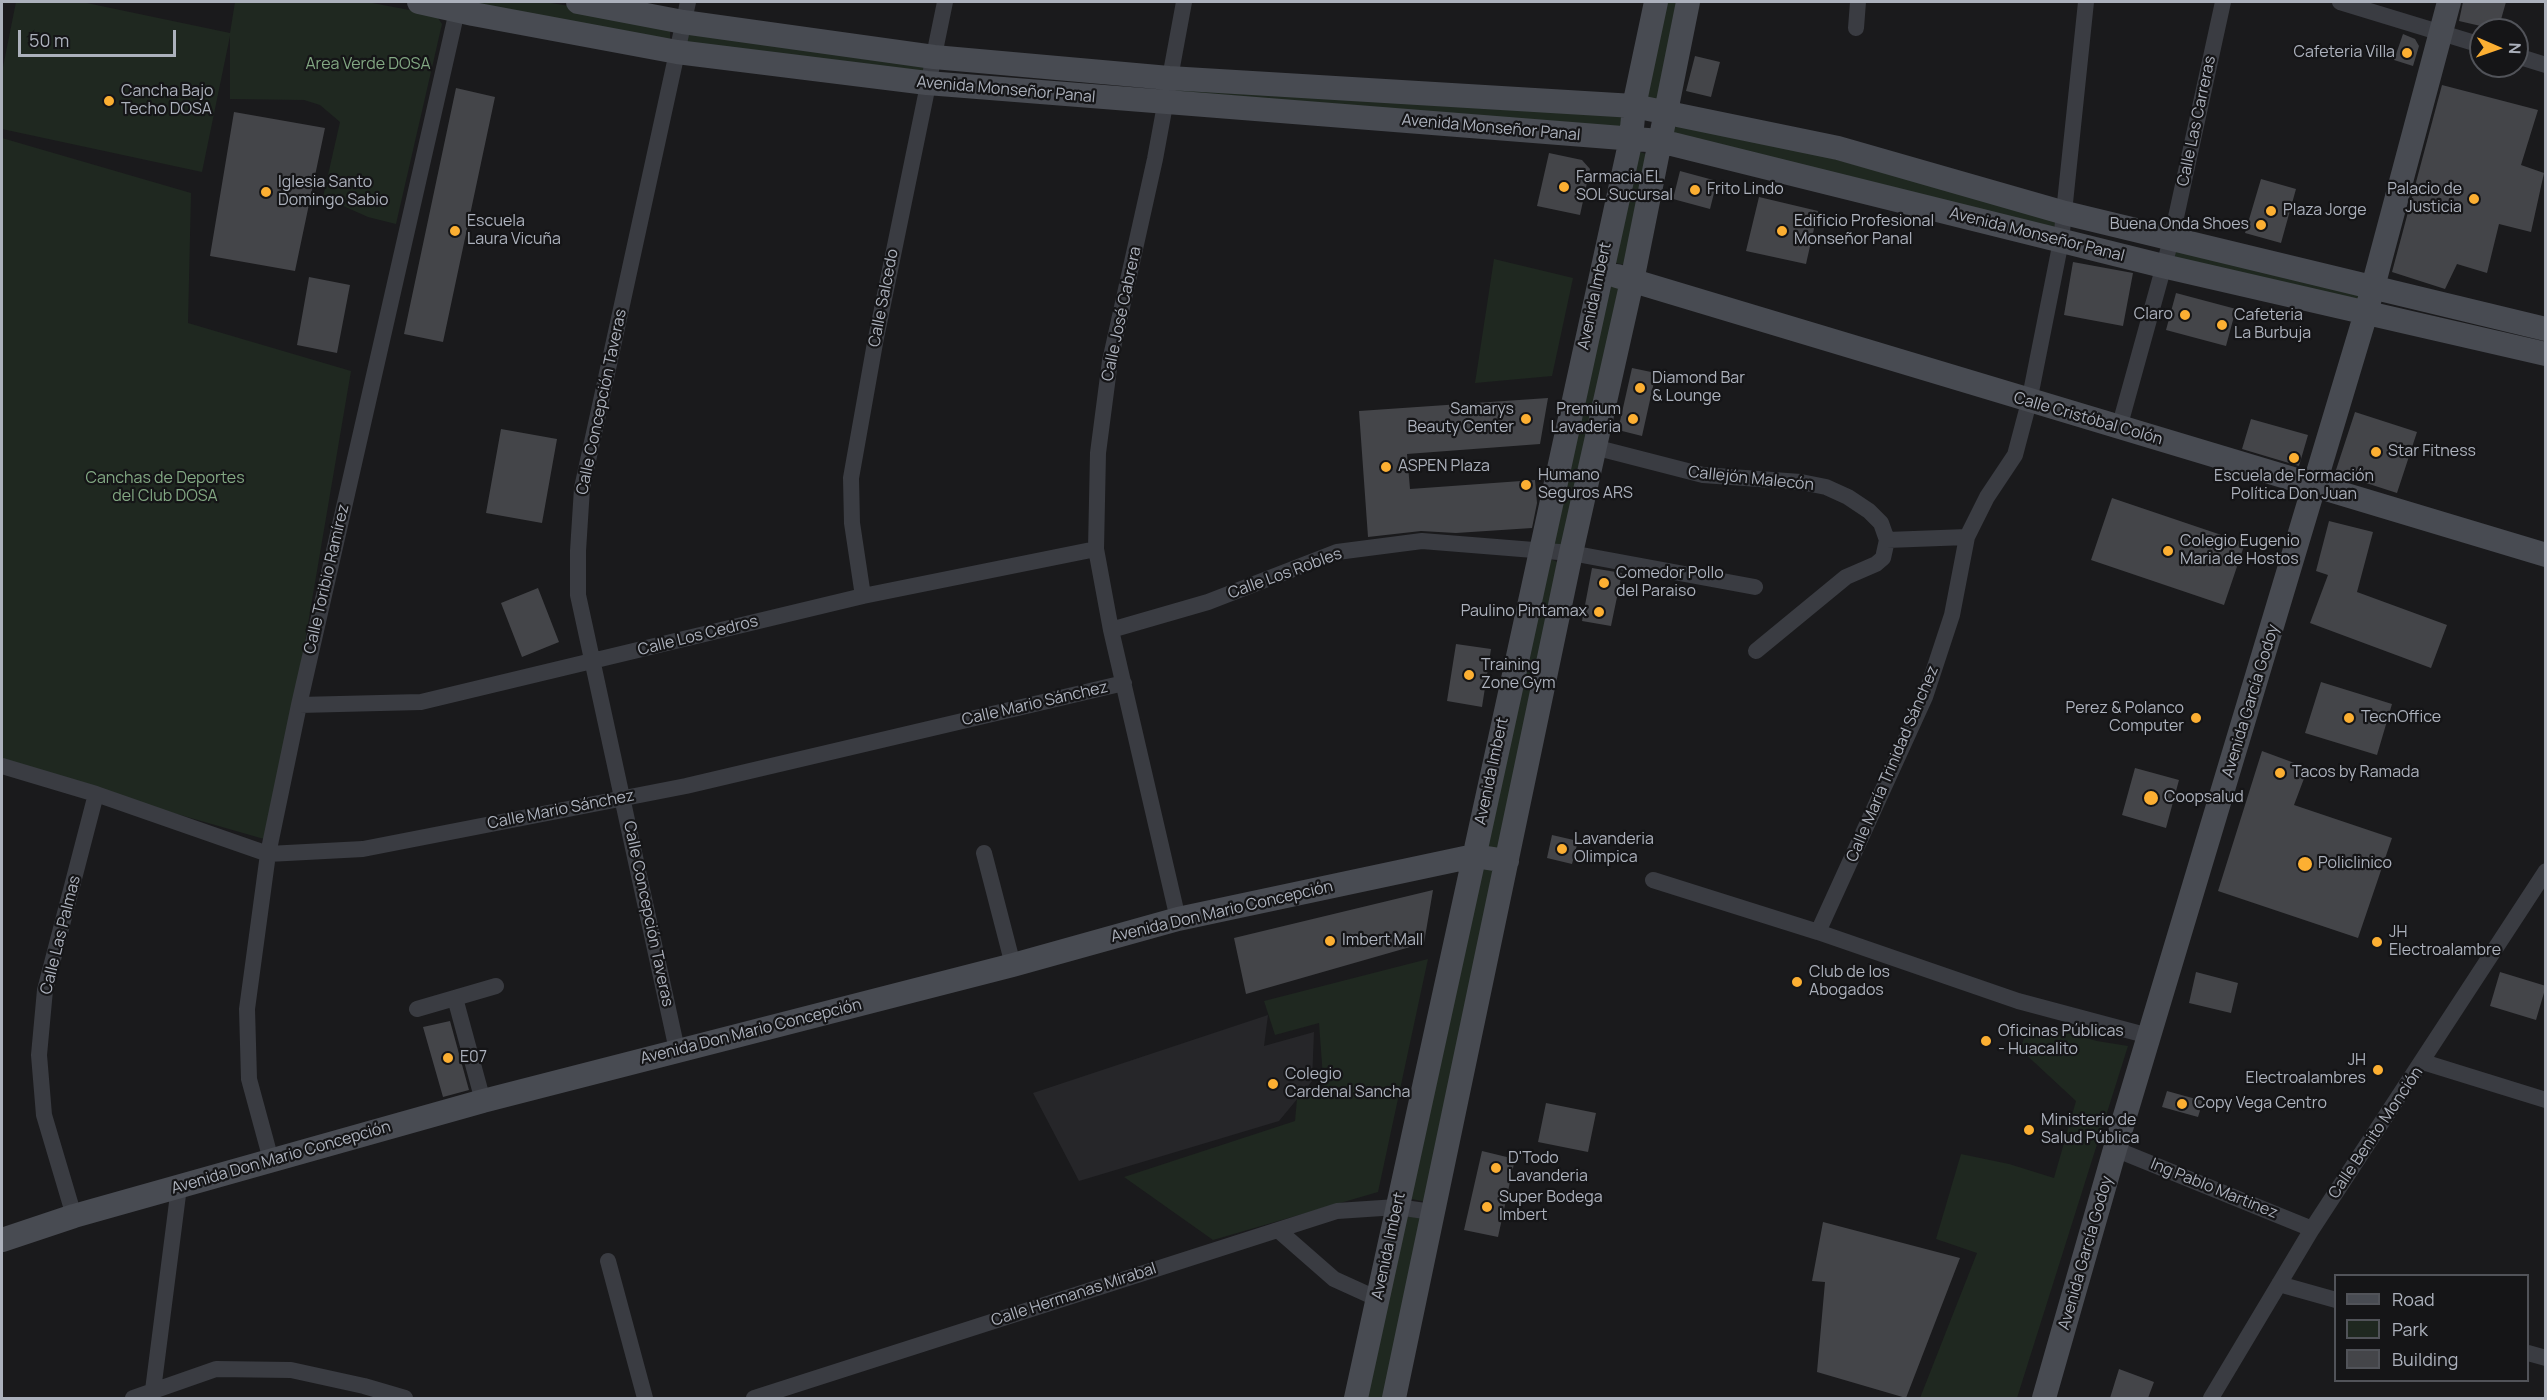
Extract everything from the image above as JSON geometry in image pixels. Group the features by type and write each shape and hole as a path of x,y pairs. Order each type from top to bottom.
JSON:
{"main road":[{"name":"Avenida Monseñor Panal","path":"419,2 458,6 677,52 927,83 1660,141 2163,266 2546,354"},
{"name":"Avenida Monseñor Panal","path":"578,2 685,12 934,57 1168,78 1634,106 1838,148 2065,213 2546,329"},
{"name":"Avenida Imbert","path":"1356,1398 1631,140 1634,106 1656,2"},
{"name":"Avenida Imbert","path":"1394,1398 1571,553 1632,281 1664,112 1688,2"},
{"name":"Avenida García Godoy","path":"2044,1398 2115,1149 2366,312 2449,2"},
{"name":"Calle Cristóbal Colón","path":"1601,271 2029,402 2546,555"},
{"name":"Avenida Don Mario Concepción","path":"2,1240 74,1216 483,1101 1013,965 1178,919 1474,856 1507,861"}],"street":[{"name":"Calle Salcedo","path":"862,596 852,523 851,478 927,83 945,2"},
{"name":"Calle José Cabrera","path":"1178,919 1111,630 1096,549 1098,453 1110,361 1155,159 1168,78 1184,2"},
{"path":"1856,28 1858,2"},
{"name":"Calle María Trinidad Sánchez","path":"1818,932 1925,697 1953,615 1967,537 1987,497 2015,455 2029,402 2061,241 2086,2"},
{"name":"Calle Las Carreras","path":"2119,428 2171,240 2223,2"},
{"path":"2340,2 2469,41"},
{"name":"Calle Toribio Ramírez","path":"271,1161 249,1079 246,1009 268,854 299,705 458,6"},
{"name":"Calle Concepción Taveras","path":"677,1050 578,595 582,488 685,12"},
{"path":"2529,60 2546,65"},
{"name":"Callejón Malecón","path":"1594,447 1703,475 1749,477 1826,487 1848,497 1869,511 1881,523 1887,540"},
{"path":"1756,651 1846,578 1876,564 1883,558 1887,540 1967,537"},
{"name":"Calle Los Robles","path":"1111,630 1208,602 1337,552 1422,542 1571,553 1755,587"},
{"name":"Calle Los Cedros","path":"299,705 421,702 862,596 1096,549"},
{"name":"Calle Mario Sánchez","path":"2,766 96,794 268,854 363,849 622,798 1124,683"},
{"name":"Calle Las Palmas","path":"74,1216 44,1115 39,1055 45,990 96,794"},
{"path":"984,853 1013,965"},
{"name":"Calle Benito Monción","path":"2211,1398 2312,1229 2546,871"},
{"path":"1653,880 1818,932 2018,1001 2149,1036"},
{"path":"417,1009 496,986"},
{"path":"455,998 483,1101"},
{"path":"2423,1062 2546,1100"},
{"name":"Ing Pablo Martinez","path":"2115,1149 2312,1229"},
{"path":"153,1395 179,1187"},
{"name":"Calle Hermanas Mirabal","path":"754,1398 1337,1211 1398,1208 1432,1212"},
{"path":"1278,1230 1334,1279 1378,1299"},
{"path":"608,1261 645,1398"},
{"path":"2279,1284 2334,1299"},
{"path":"2529,1353 2546,1358"},
{"path":"133,1398 153,1395 216,1370 291,1370 364,1386 405,1398"}],"shaded area":[{"path":"1268,1015 1264,1046 1314,1032 1312,1081 1279,1121 1079,1181 1033,1093"}],"green space":[{"name":"Area Verde DOSA","path":"16,2 82,2 230,33 235,2 367,2 436,15 442,24 396,224 368,217 323,197 340,122 320,105 304,100 230,99 230,36 202,172 2,129 2,72"},
{"path":"468,2 545,2 569,6 670,29 670,43"},
{"path":"1664,2 1680,2 1658,101 1644,96"},
{"path":"688,29 927,61 923,78 684,47"},
{"path":"1178,83 1626,110 1624,136 1173,100"},
{"path":"1674,122 1767,141 2057,219 2053,231 1669,139"},
{"name":"Canchas de Deportes del Club DOSA","path":"2,138 191,193 188,323 351,371 271,841 2,764"},
{"path":"1635,150 1651,156 1625,265 1612,262"},
{"path":"2175,246 2365,293 2362,305 2170,262"},
{"path":"1494,259 1573,278 1552,376 1475,383"},
{"path":"1605,279 1620,286 1566,547 1547,542"},
{"path":"1545,557 1560,563 1500,850 1481,847"},
{"path":"1479,865 1496,868 1426,1202 1407,1198"},
{"path":"1428,959 1378,1192 1213,1240 1124,1177 1295,1121 1297,1099 1324,1091 1319,1023 1275,1035 1264,1001"},
{"path":"2030,1023 2097,1041 2128,1046 2017,1398 1920,1398 1977,1253 1936,1239 1961,1154 2009,1164 2054,1178 2076,1101 2020,1049"},
{"path":"1404,1217 1422,1217 1387,1398 1365,1398"}],"building":[{"path":"2463,2 2506,2 2501,18 2469,18 2469,23 2459,21"},
{"name":"Cafeteria Villa","path":"2403,34 2415,39 2419,46 2413,66 2394,60"},
{"path":"1695,56 1720,62 1711,97 1686,91"},
{"name":"Palacio de Justicia","path":"2442,85 2538,110 2521,165 2544,173 2531,232 2499,224 2487,273 2457,264 2445,289 2392,272"},
{"path":"456,88 495,97 443,342 404,334"},
{"name":"Iglesia Santo Domingo Sabio","path":"234,112 325,128 295,271 210,256"},
{"name":"Farmacia EL SOL Sucursal","path":"1549,153 1582,160 1590,169 1580,215 1537,206"},
{"name":"Frito Lindo","path":"1680,171 1717,181 1710,209 1673,199"},
{"name":"Plaza Jorge","path":"2261,179 2296,189 2281,243 2245,233"},
{"name":"Edificio Profesional Monseñor Panal","path":"1759,197 1818,211 1806,264 1746,251"},
{"path":"2073,262 2133,273 2123,326 2064,315"},
{"path":"309,277 350,285 337,353 297,345"},
{"path":"2176,293 2236,309 2226,346 2166,330"},
{"path":"1632,368 1656,373 1642,436 1618,430"},
{"name":"ASPEN Plaza","path":"1548,398 1540,444 1407,454 1410,489 1535,480 1537,503 1532,528 1456,533 1421,531 1368,537 1359,411"},
{"name":"Star Fitness","path":"2355,412 2417,432 2397,493 2335,473"},
{"path":"2251,419 2308,435 2299,466 2242,449"},
{"path":"501,429 557,439 542,523 486,513"},
{"name":"Colegio Eugenio Maria de Hostos","path":"2112,498 2245,543 2224,605 2091,560"},
{"name":"Colegio Eugenio Maria de Hostos","path":"2329,521 2373,532 2357,592 2447,625 2431,668 2310,623 2328,575 2316,571"},
{"path":"1592,568 1622,573 1611,626 1582,621"},
{"path":"538,588 559,642 522,657 501,603"},
{"name":"Training Zone Gym","path":"1456,644 1491,649 1482,707 1447,701"},
{"name":"TecnOffice","path":"2321,682 2392,704 2377,755 2305,733"},
{"name":"Policlinico","path":"2262,751 2308,768 2294,805 2392,838 2358,938 2218,891"},
{"name":"Coopsalud","path":"2135,768 2179,780 2166,828 2122,815"},
{"name":"Lavanderia Olimpica","path":"1552,835 1578,841 1572,864 1547,858"},
{"name":"Imbert Mall","path":"1433,890 1424,943 1246,994 1234,938"},
{"path":"2196,972 2238,983 2231,1013 2189,1003"},
{"path":"2500,972 2546,986 2536,1020 2490,1006"},
{"name":"E07","path":"450,1021 469,1090 443,1097 423,1027"},
{"name":"Copy Vega Centro","path":"2167,1091 2203,1101 2198,1117 2162,1107"},
{"path":"1546,1103 1596,1113 1588,1152 1538,1142"},
{"name":"Super Bodega Imbert","path":"1482,1151 1515,1159 1498,1237 1464,1230"},
{"path":"1823,1222 1960,1258 1906,1398 1817,1372 1825,1282 1812,1281"},
{"path":"2119,1369 2154,1382 2148,1398 2110,1398"}],"place":[{"name":"Cafeteria Villa","path":"2407,53"},
{"name":"Cancha Bajo Techo DOSA","path":"109,101"},
{"name":"Farmacia EL SOL Sucursal","path":"1564,187"},
{"name":"Frito Lindo","path":"1695,190"},
{"name":"Iglesia Santo Domingo Sabio","path":"266,192"},
{"name":"Palacio de Justicia","path":"2474,199"},
{"name":"Plaza Jorge","path":"2271,211"},
{"name":"Buena Onda Shoes","path":"2261,225"},
{"name":"Escuela Laura Vicuña","path":"455,231"},
{"name":"Edificio Profesional Monseñor Panal","path":"1782,231"},
{"name":"Claro","path":"2185,315"},
{"name":"Cafeteria La Burbuja","path":"2222,325"},
{"name":"Diamond Bar & Lounge","path":"1640,388"},
{"name":"Samarys Beauty Center","path":"1526,419"},
{"name":"Premium Lavaderia","path":"1633,419"},
{"name":"Star Fitness","path":"2376,452"},
{"name":"Escuela de Formación Política Don Juan","path":"2294,458"},
{"name":"ASPEN Plaza","path":"1386,467"},
{"name":"Humano Seguros ARS","path":"1526,485"},
{"name":"Colegio Eugenio Maria de Hostos","path":"2168,551"},
{"name":"Comedor Pollo del Paraiso","path":"1604,583"},
{"name":"Paulino Pintamax","path":"1599,612"},
{"name":"Training Zone Gym","path":"1469,675"},
{"name":"Perez & Polanco Computer","path":"2196,718"},
{"name":"TecnOffice","path":"2349,718"},
{"name":"Tacos by Ramada","path":"2280,773"},
{"name":"Coopsalud","path":"2151,798"},
{"name":"Lavanderia Olimpica","path":"1562,849"},
{"name":"Policlinico","path":"2305,864"},
{"name":"Imbert Mall","path":"1330,941"},
{"name":"JH Electroalambre","path":"2377,942"},
{"name":"Club de los Abogados","path":"1797,982"},
{"name":"Oficinas Públicas - Huacalito","path":"1986,1041"},
{"name":"E07","path":"448,1058"},
{"name":"JH Electroalambres","path":"2378,1070"},
{"name":"Colegio Cardenal Sancha","path":"1273,1084"},
{"name":"Copy Vega Centro","path":"2182,1104"},
{"name":"Ministerio de Salud Pública","path":"2029,1130"},
{"name":"D'Todo Lavanderia","path":"1496,1168"},
{"name":"Super Bodega Imbert","path":"1487,1207"}]}
